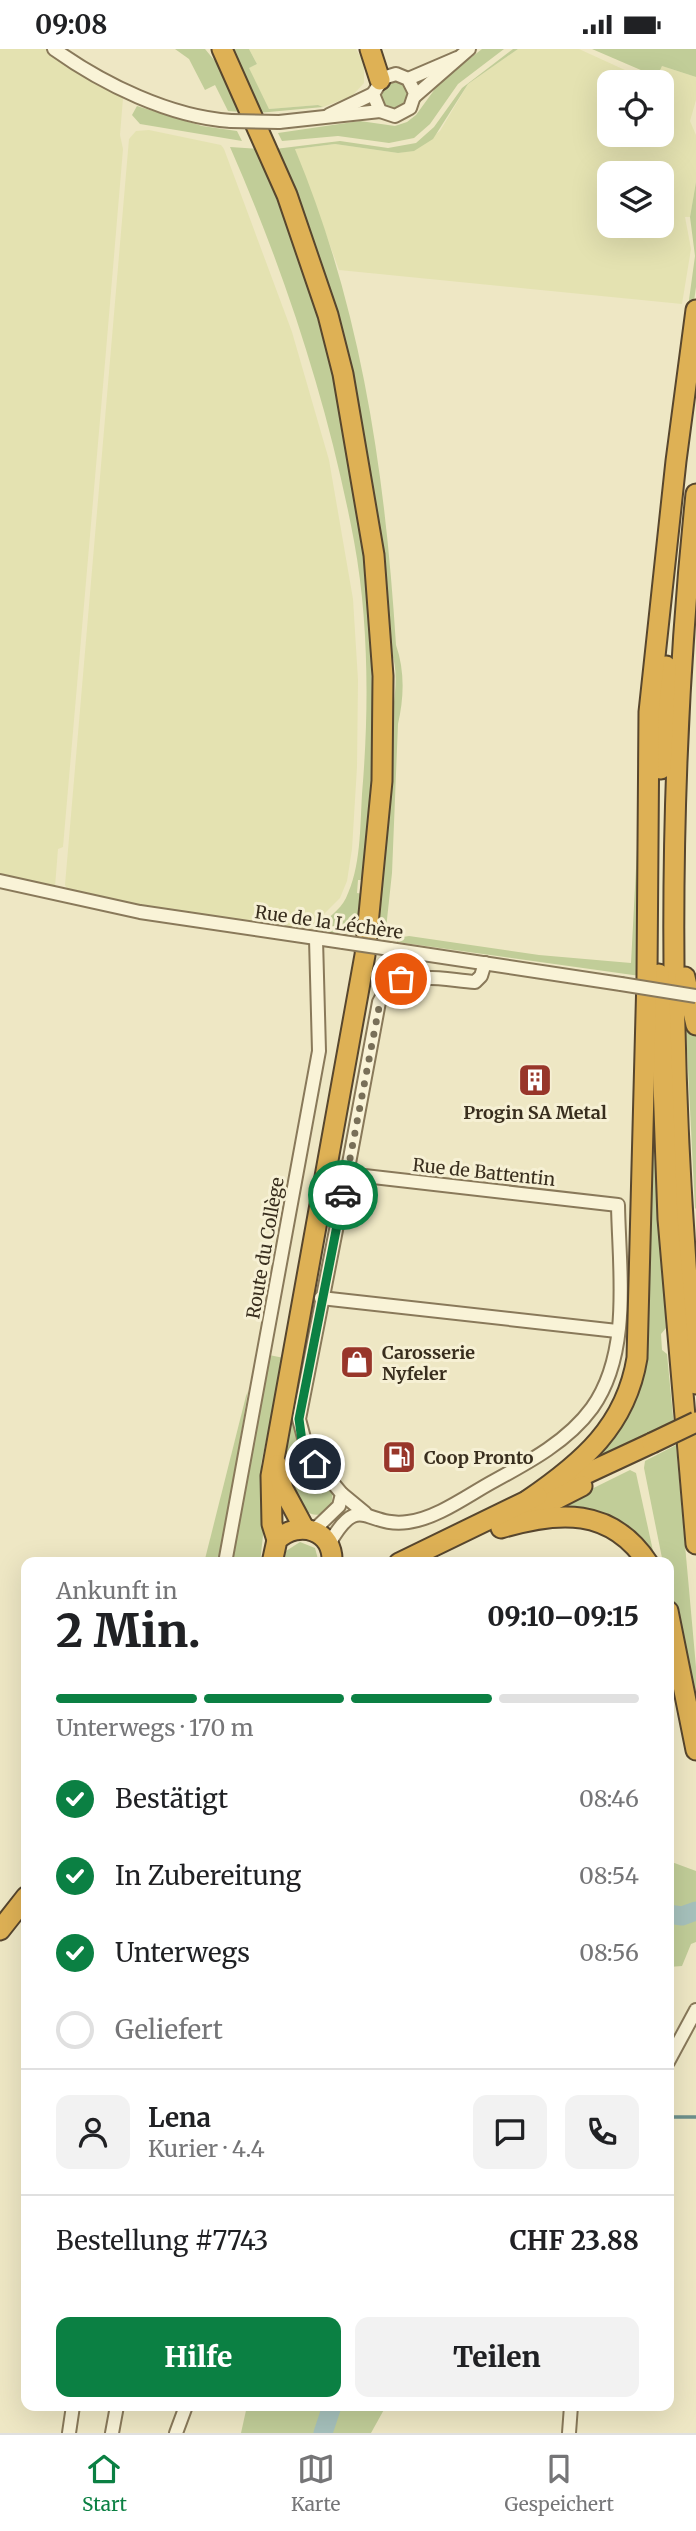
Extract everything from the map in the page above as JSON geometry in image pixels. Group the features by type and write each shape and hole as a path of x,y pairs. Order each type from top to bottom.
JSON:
{"highway":[{"path":"370,49 388,82"},
{"path":"377,49 388,82"},
{"path":"221,53 287,195 328,315 340,362 372,543 383,676 382,781 365,955 270,1491 272,1524 277,1540 273,1557"},
{"path":"528,1500 581,1462 603,1439 626,1401 637,1358 647,976 649,712 676,461 696,310"},
{"path":"696,383 669,626 659,871 661,1062 668,1208 696,1544"},
{"path":"696,494 679,710 674,896 680,1134 696,1384"},
{"path":"674,896 686,985 696,1025"},
{"path":"442,1557 696,1422"},
{"path":"411,1557 528,1500 696,1431"},
{"path":"276,1457 283,1489 309,1529 334,1557"},
{"path":"501,1528 546,1517 584,1518 623,1535 643,1557"},
{"path":"277,1540 294,1529 309,1529"},
{"path":"674,1641 696,1750"},
{"path":"0,1930 21,1903"}],"street":[{"path":"54,49 134,94 178,110 231,121 279,123 380,111 391,116 402,114 412,106 415,96 469,49"},
{"path":"322,118 388,82 457,58"},
{"path":"388,82 415,96"},
{"path":"380,111 388,82"},
{"name":"Rue de la Léchère","path":"0,881 139,912 696,996"},
{"name":"Route du Collège","path":"226,1557 319,1051 316,939"},
{"path":"365,1513 342,1494 308,1453 299,1425 321,1298 348,1174 380,1002 391,985 410,978 475,982 485,963"},
{"name":"Rue de Battentin","path":"348,1174 618,1205 620,1303 617,1331 608,1373 596,1401 577,1424 544,1452 415,1521 385,1521 365,1513"},
{"path":"321,1298 617,1331"},
{"path":"309,1529 340,1506 342,1494"},
{"path":"334,1557 345,1520 365,1513"},
{"path":"674,2051 696,2010"},
{"path":"69,2433 72,2411"},
{"path":"112,2433 116,2411"},
{"path":"176,2433 184,2411"},
{"path":"569,2433 571,2411"}],"shaded area":[{"path":"0,49 46,49 123,98 120,135 123,149 106,351 63,847 58,849 55,887 0,874"},
{"path":"249,49 356,49 364,64 364,83 352,96 323,107 318,105 269,109 248,68 257,64"},
{"path":"518,49 579,49 625,70 597,70 597,147 674,147 674,70 660,70 662,66 696,77 696,100 690,121 696,135 696,182 690,217 685,217 691,249 682,304 339,270 295,149 335,144 398,153 414,150 440,131 468,84"},
{"path":"149,130 221,145 224,149 292,332 329,460 353,599 358,680 357,767 352,849 347,881 340,898 313,925 311,931 127,903 68,890 65,885 129,139 136,131"}],"green space":[{"path":"175,49 205,49 215,61 242,112 228,111 215,85 205,90 189,59"},
{"path":"230,49 249,49 257,64 249,68 269,109 318,105 323,107 258,113"},
{"path":"482,49 504,49 458,84 430,124 414,138 389,143 338,136 282,141 278,133 360,121 395,126 407,122 416,115 440,82"},
{"path":"513,49 518,49 468,84 433,139 414,151 398,153 335,144 295,149 318,210 354,332 377,455 396,645 402,675 392,873 385,938 375,937 396,681 372,484 350,369 275,149 340,141 388,148 416,143 434,127 462,88"},
{"path":"592,49 696,49 696,77 662,66 660,70 641,70"},
{"path":"394,82 404,86 408,96 404,106 394,110 384,106 380,96 384,86"},
{"path":"137,106 202,126 237,131 242,141 140,124 132,115"},
{"path":"230,147 259,149 293,238 320,328 342,418 357,508 367,599 372,691 371,785 365,880 358,880 357,893 364,894 359,935 338,932 337,936 320,933 318,929 346,898 355,873 359,847 366,731 366,667 363,603 354,541 332,440 303,341 269,242"},
{"path":"696,182 696,287 679,407 640,976 397,942 397,938 409,936 539,955 631,963 644,717 672,424 695,256 690,217"},
{"path":"685,1009 696,1036 696,1209 695,1208"},
{"path":"647,1150 654,1150 666,1328 661,1334 662,1350 667,1354 674,1427 604,1458 599,1451 623,1416"},
{"path":"269,1355 284,1358 261,1464 264,1526 261,1557 231,1557"},
{"path":"248,1391 221,1557 206,1557"},
{"path":"290,1418 295,1418 299,1440 307,1457 333,1490 331,1508 322,1514 314,1515 306,1511 290,1487 285,1462"},
{"path":"676,1445 696,1667 696,1726 674,1615 674,1557 662,1557 644,1468 645,1461"},
{"path":"630,1470 636,1473 654,1557 648,1553 549,1510"},
{"path":"300,1542 315,1548 317,1557 285,1557 286,1551"},
{"path":"674,1863 696,1871 696,1942 691,1944 682,1966 674,1967"},
{"path":"246,2411 383,2411 371,2433 241,2433"}],"waterway":[{"path":"674,1915 682,1916 696,1911"},
{"path":"674,2117 696,2117"},
{"path":"323,2433 330,2411"}],"way so far":[{"path":"343,1195 380,1002 391,985 401,979"}],"place":[{"name":"Progin SA Metal","path":"535,1080"},
{"name":"Carosserie Nyfeler","path":"357,1362"},
{"name":"Coop Pronto","path":"399,1457"}],"route":[{"path":"315,1464 302,1441 299,1419 343,1195"}]}
